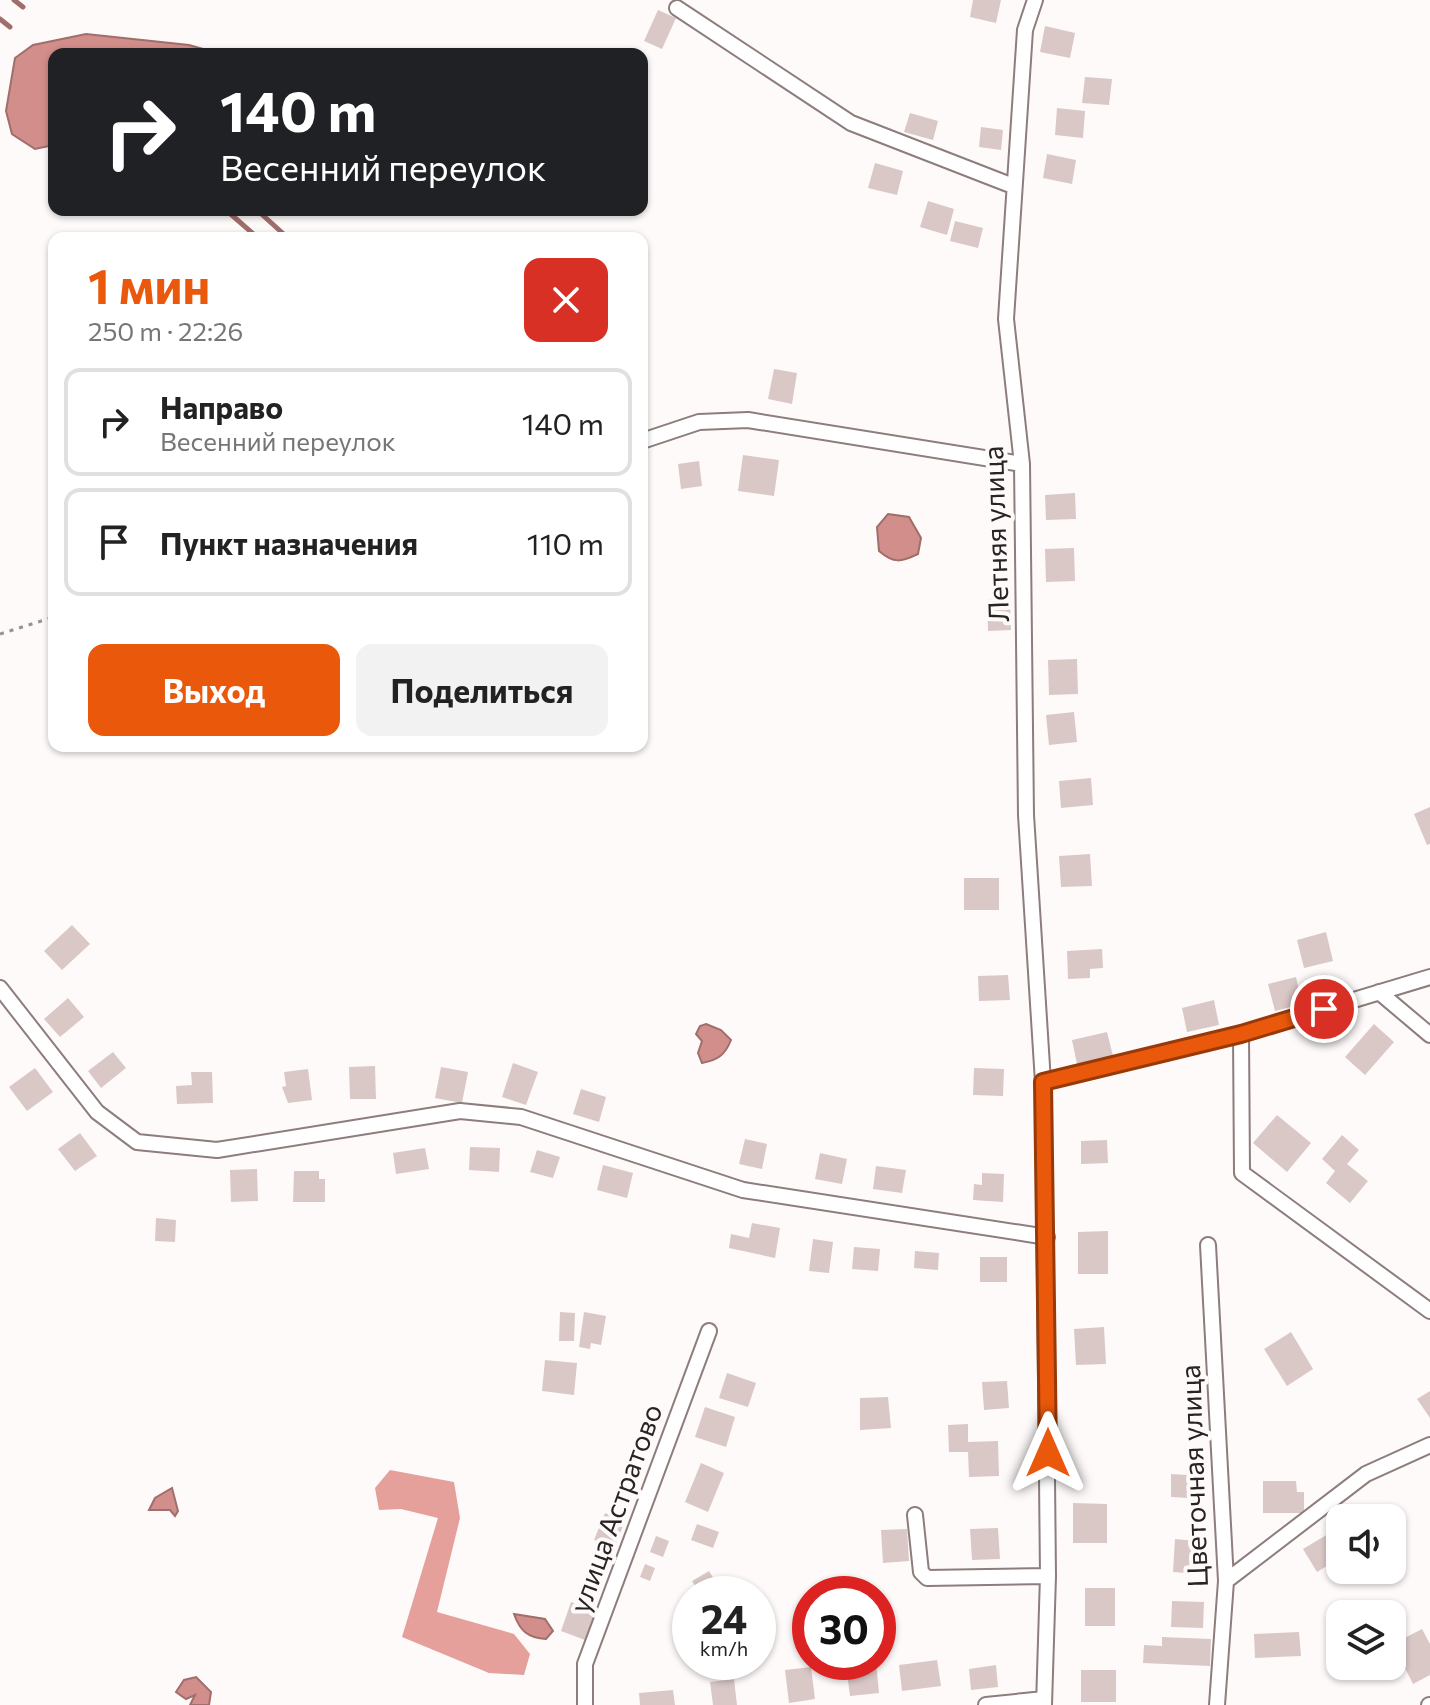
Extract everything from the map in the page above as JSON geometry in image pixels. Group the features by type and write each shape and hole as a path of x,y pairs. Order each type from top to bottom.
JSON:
{"street":[{"name":"Летняя улица","path":"1035,0 1025,30 1006,319 1022,464 1026,815 1042,1076 1047,1237 1048,1576 1044,1702"},
{"path":"677,8 851,123 1013,186"},
{"path":"648,439 699,422 748,420 1022,464"},
{"path":"1042,1076 1241,1034 1430,977"},
{"path":"0,988 97,1112 137,1142 217,1150 460,1111 521,1117 743,1190 1047,1237"},
{"path":"1379,992 1430,1035"},
{"path":"1241,1034 1242,1173 1430,1311"},
{"name":"Цветочная улица","path":"1208,1245 1226,1581 1217,1705"},
{"name":"улица Астратово","path":"585,1705 585,1664 709,1331"},
{"path":"1226,1581 1366,1474 1430,1445"},
{"path":"915,1515 921,1572 927,1578 1048,1576"},
{"path":"986,1705 1044,1702"}],"path":[{"path":"0,634 48,619"}],"shaded area":[{"path":"86,34 200,48 48,48 48,146 35,149 12,134 6,111 15,58 33,45"},
{"path":"888,514 909,517 921,538 918,554 898,560 879,551 877,527"},
{"path":"706,1024 721,1030 731,1040 720,1056 702,1063 698,1053 702,1041 696,1034 700,1026"},
{"path":"390,1470 454,1482 460,1518 437,1612 514,1634 530,1654 524,1675 489,1673 402,1637 438,1518 401,1509 379,1510 375,1488"},
{"path":"172,1488 178,1511 175,1516 170,1510 149,1510 155,1498"},
{"path":"514,1614 545,1619 553,1631 546,1639 534,1637 522,1629"},
{"path":"196,1677 211,1692 209,1705 190,1705 195,1695 186,1699 176,1692 184,1680"}],"building":[{"path":"973,0 1001,0 996,23 970,17"},
{"path":"658,10 676,18 662,49 644,41"},
{"path":"1045,26 1075,33 1070,58 1040,52"},
{"path":"1085,77 1112,79 1109,105 1082,103"},
{"path":"1057,108 1085,111 1083,138 1055,135"},
{"path":"910,113 938,121 933,140 904,132"},
{"path":"981,127 1003,130 1001,150 979,147"},
{"path":"1047,154 1076,160 1072,184 1043,178"},
{"path":"875,163 903,171 897,195 868,188"},
{"path":"928,201 954,209 947,235 920,227"},
{"path":"955,221 983,228 978,248 950,241"},
{"path":"774,369 797,373 792,404 768,399"},
{"path":"743,455 779,460 774,496 738,491"},
{"path":"699,461 702,486 681,489 678,464"},
{"path":"1075,493 1076,519 1046,520 1045,495"},
{"path":"1074,548 1075,581 1046,582 1045,549"},
{"path":"1010,599 1011,630 988,631 987,600"},
{"path":"1077,659 1078,694 1049,695 1048,660"},
{"path":"1074,712 1077,742 1049,745 1046,715"},
{"path":"1091,778 1093,805 1061,808 1059,781"},
{"path":"1430,807 1430,844 1427,845 1414,814"},
{"path":"1090,854 1092,886 1061,887 1059,856"},
{"path":"964,878 999,878 999,910 964,910"},
{"path":"72,925 90,944 62,970 44,951"},
{"path":"1326,932 1333,961 1304,968 1297,940"},
{"path":"1102,949 1103,968 1090,969 1090,978 1068,979 1067,951"},
{"path":"1008,975 1010,1000 979,1001 978,976"},
{"path":"1296,977 1302,1004 1275,1011 1268,984"},
{"path":"68,998 84,1017 60,1037 44,1019"},
{"path":"1214,1000 1219,1025 1187,1032 1182,1008"},
{"path":"1374,1024 1394,1042 1365,1075 1345,1057"},
{"path":"1107,1032 1113,1056 1077,1064 1072,1040"},
{"path":"113,1052 126,1068 101,1088 88,1071"},
{"path":"513,1063 538,1072 526,1105 502,1097"},
{"path":"375,1066 376,1099 350,1099 349,1067"},
{"path":"441,1067 468,1072 462,1103 435,1098"},
{"path":"35,1068 53,1092 27,1111 9,1087"},
{"path":"974,1068 1004,1069 1003,1096 973,1095"},
{"path":"308,1069 312,1100 288,1103 282,1087 286,1086 284,1072"},
{"path":"191,1072 212,1072 213,1103 177,1104 176,1086 192,1085"},
{"path":"581,1089 606,1097 599,1122 573,1114"},
{"path":"1277,1115 1311,1143 1287,1172 1253,1143"},
{"path":"80,1133 97,1156 75,1171 58,1149"},
{"path":"1342,1135 1359,1150 1347,1164 1368,1181 1350,1203 1326,1183 1335,1171 1322,1159"},
{"path":"745,1139 767,1144 762,1169 739,1164"},
{"path":"1107,1140 1108,1163 1081,1164 1081,1141"},
{"path":"470,1147 500,1148 499,1172 469,1170"},
{"path":"425,1148 429,1169 396,1174 393,1153"},
{"path":"537,1150 560,1157 553,1178 530,1172"},
{"path":"820,1153 847,1159 842,1184 815,1179"},
{"path":"603,1165 633,1173 627,1198 597,1190"},
{"path":"876,1166 906,1170 902,1193 873,1189"},
{"path":"257,1169 258,1201 231,1202 230,1170"},
{"path":"294,1171 319,1171 319,1179 325,1179 325,1202 293,1202"},
{"path":"982,1173 1004,1174 1003,1202 973,1200 974,1184 982,1185"},
{"path":"156,1218 176,1220 175,1242 155,1241"},
{"path":"752,1223 780,1228 775,1258 729,1248 731,1234 749,1238"},
{"path":"1108,1231 1108,1274 1078,1274 1078,1232"},
{"path":"813,1239 833,1242 829,1273 809,1271"},
{"path":"854,1247 880,1249 878,1271 852,1269"},
{"path":"915,1251 939,1253 938,1270 914,1268"},
{"path":"980,1257 1007,1257 1007,1282 980,1282"},
{"path":"560,1312 575,1313 574,1341 559,1341"},
{"path":"584,1312 606,1316 601,1345 591,1343 590,1349 579,1347"},
{"path":"1104,1327 1106,1364 1076,1365 1074,1329"},
{"path":"1291,1332 1313,1369 1287,1386 1264,1349"},
{"path":"545,1360 577,1363 574,1395 542,1391"},
{"path":"727,1373 756,1383 748,1407 719,1398"},
{"path":"1007,1381 1009,1408 984,1410 982,1382"},
{"path":"1430,1391 1430,1418 1417,1399"},
{"path":"888,1397 891,1428 860,1430 860,1398"},
{"path":"705,1407 735,1417 726,1447 695,1437"},
{"path":"968,1424 968,1442 998,1441 999,1476 969,1477 968,1452 949,1452 948,1425"},
{"path":"701,1463 724,1473 708,1512 685,1502"},
{"path":"1171,1474 1206,1476 1205,1499 1171,1497"},
{"path":"1263,1481 1296,1481 1297,1492 1304,1492 1304,1513 1263,1513"},
{"path":"1073,1503 1107,1504 1107,1543 1073,1543"},
{"path":"605,1513 625,1521 614,1548 594,1540"},
{"path":"697,1524 719,1532 713,1548 691,1540"},
{"path":"998,1528 1000,1559 972,1560 970,1529"},
{"path":"907,1529 909,1561 883,1563 881,1530"},
{"path":"1326,1535 1326,1567 1317,1572 1303,1549"},
{"path":"656,1536 669,1541 663,1557 650,1552"},
{"path":"1175,1539 1205,1542 1203,1574 1173,1572"},
{"path":"645,1564 655,1568 650,1581 640,1577"},
{"path":"1085,1588 1115,1588 1115,1626 1085,1626"},
{"path":"1172,1601 1204,1602 1203,1628 1171,1627"},
{"path":"571,1602 596,1611 585,1640 561,1631"},
{"path":"1422,1629 1430,1644 1430,1675 1413,1684 1406,1670 1406,1637"},
{"path":"1299,1632 1301,1656 1255,1658 1254,1634"},
{"path":"1162,1637 1211,1639 1210,1666 1143,1663 1144,1645 1162,1646"},
{"path":"937,1660 941,1686 902,1691 899,1665"},
{"path":"996,1665 998,1687 971,1690 969,1669"},
{"path":"792,1669 792,1680 813,1680 815,1699 789,1703 785,1670"},
{"path":"1081,1670 1116,1670 1116,1702 1081,1702"},
{"path":"734,1680 737,1705 713,1705 710,1682"},
{"path":"848,1680 878,1680 879,1693 850,1696"},
{"path":"673,1690 675,1705 640,1705 639,1693"}],"waterway":[{"path":"14,0 23,7"},
{"path":"0,19 10,27"},
{"path":"233,216 251,232"},
{"path":"264,216 281,232"}],"route":[{"path":"1048,1453 1043,1082 1241,1034 1324,1009"}]}
